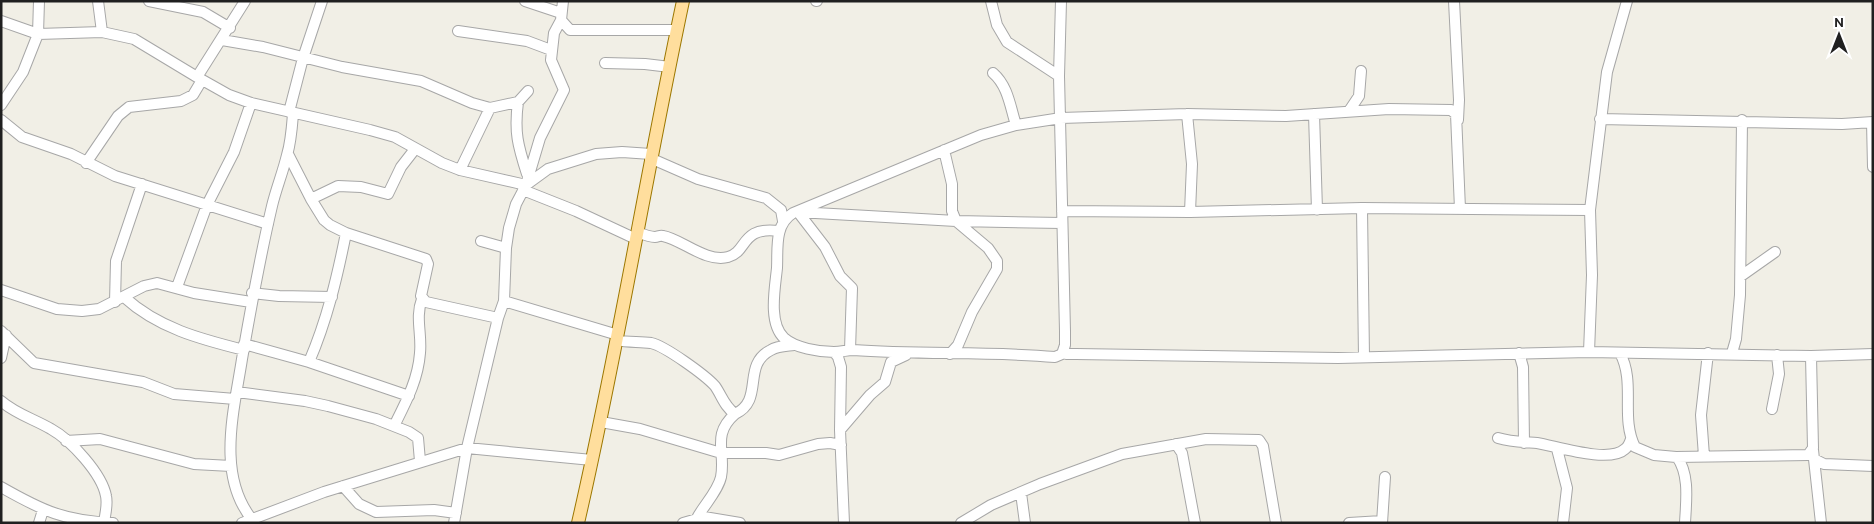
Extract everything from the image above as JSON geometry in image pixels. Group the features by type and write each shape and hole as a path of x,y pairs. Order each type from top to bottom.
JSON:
{"main road":[{"path":"578,523 601,422 651,156 683,1"}],"street":[{"path":"1,105 22,72 38,34 39,1"},
{"path":"98,1 102,32"},
{"path":"149,1 203,12 230,28"},
{"path":"203,12 205,1"},
{"path":"86,162 118,116 129,107 181,101 193,95 199,79 245,1"},
{"path":"322,1 302,58 291,113 288,154 268,224 251,297 230,438 232,466 240,501 249,521 343,486 467,448 592,460"},
{"path":"525,1 561,16 570,30 677,30"},
{"path":"343,486 359,504 376,512 434,510 455,518 467,448 498,318 504,301 506,248 516,204 526,183 540,138 564,90 552,65 551,50 554,33 561,16 563,1"},
{"path":"991,1 997,25 1007,42 1059,76"},
{"path":"1061,1 1059,76 1064,351"},
{"path":"1454,1 1459,100 1460,208"},
{"path":"1589,352 1592,275 1590,210 1600,118 1607,72 1628,1"},
{"path":"1,21 38,34 102,32 123,35 144,43 199,79 229,95 251,103 395,137 442,163 460,170 526,183 576,211 636,235 654,238 662,236 694,251 725,258 734,254 745,240 758,232 766,230 779,231"},
{"path":"458,31 528,42 551,50"},
{"path":"222,40 421,81 472,103 490,108 518,102 528,91"},
{"path":"605,63 670,67"},
{"path":"1349,112 1359,96 1361,71"},
{"path":"993,73 1002,81 1006,88 1016,125"},
{"path":"518,102 515,131 526,183"},
{"path":"177,287 207,205 234,152 251,103"},
{"path":"460,170 490,108"},
{"path":"794,345 783,337 776,323 779,231 783,221 793,213 981,135 1016,125 1061,118 1187,114 1286,116 1397,108 1443,109 1456,114 1458,121"},
{"path":"1187,114 1192,164 1190,212"},
{"path":"1314,114 1317,210"},
{"path":"1600,118 1742,120 1842,124 1872,122 1873,167"},
{"path":"1,120 22,137 71,154 115,176 268,224"},
{"path":"1732,353 1736,338 1741,276 1742,120"},
{"path":"311,199 338,186 361,187 388,194 401,167 415,149"},
{"path":"944,150 952,184 952,211 956,221 988,248 997,261 997,270 972,312 958,345 950,354"},
{"path":"526,183 548,169 596,154 622,152 651,156 698,179 766,198 781,210 783,221"},
{"path":"288,154 324,220 346,233 426,259 428,264 418,312 421,344 419,368 409,396 394,426"},
{"path":"120,300 116,261 142,184"},
{"path":"1062,211 1190,212 1362,208 1590,210"},
{"path":"1362,208 1364,357"},
{"path":"798,212 956,221 1062,223"},
{"path":"798,212 825,247 840,276 852,288 850,350"},
{"path":"309,362 324,327 346,233"},
{"path":"481,241 506,248"},
{"path":"1741,276 1775,252"},
{"path":"1,290 39,304 69,311 98,309 120,300 144,286 157,283 194,293 251,297 332,297"},
{"path":"422,299 426,302 498,318"},
{"path":"120,300 160,323 196,338 309,362 409,396"},
{"path":"504,301 617,337 628,343 648,342 666,349 714,386 722,401 735,414"},
{"path":"3,333 34,363 143,382 174,394 305,401 394,426 418,438 420,461"},
{"path":"1,358 3,333"},
{"path":"697,518 721,477 723,460 720,453 721,433 735,414 746,406 752,395 752,375 763,355 770,350 794,345 834,352 850,350 909,354 1055,357 1064,351"},
{"path":"1064,351 1066,354 1364,357 1519,352 1732,353 1811,356 1873,354"},
{"path":"834,352 838,357 841,367 840,430 844,523"},
{"path":"1519,352 1523,367 1524,443"},
{"path":"1620,353 1628,373 1628,432 1635,447 1643,451 1677,458 1700,456 1804,457 1813,455"},
{"path":"1700,456 1701,415 1708,353"},
{"path":"840,430 870,395 885,382 892,362 909,354"},
{"path":"1772,409 1778,379 1777,355"},
{"path":"1811,356 1813,455 1821,523"},
{"path":"1,401 9,408 51,429 74,447 102,482 106,497 104,523"},
{"path":"601,422 640,429 720,453 766,453 779,455 818,444 830,443 841,445"},
{"path":"1498,438 1557,449 1612,454 1625,449 1631,439"},
{"path":"66,441 100,439 194,464 232,466"},
{"path":"960,523 991,506 1122,454 1206,439 1259,440 1263,446 1276,523"},
{"path":"1176,444 1182,453 1195,523"},
{"path":"1557,449 1567,488 1563,523"},
{"path":"1813,455 1824,464 1873,466"},
{"path":"1685,523 1684,470 1688,462 1700,456"},
{"path":"1677,458 1684,470"},
{"path":"1349,523 1382,522 1385,478"},
{"path":"1,487 43,510 73,520 112,523"},
{"path":"1022,493 1025,523"},
{"path":"39,523 43,510"},
{"path":"683,523 697,518 710,517 740,523"}]}
